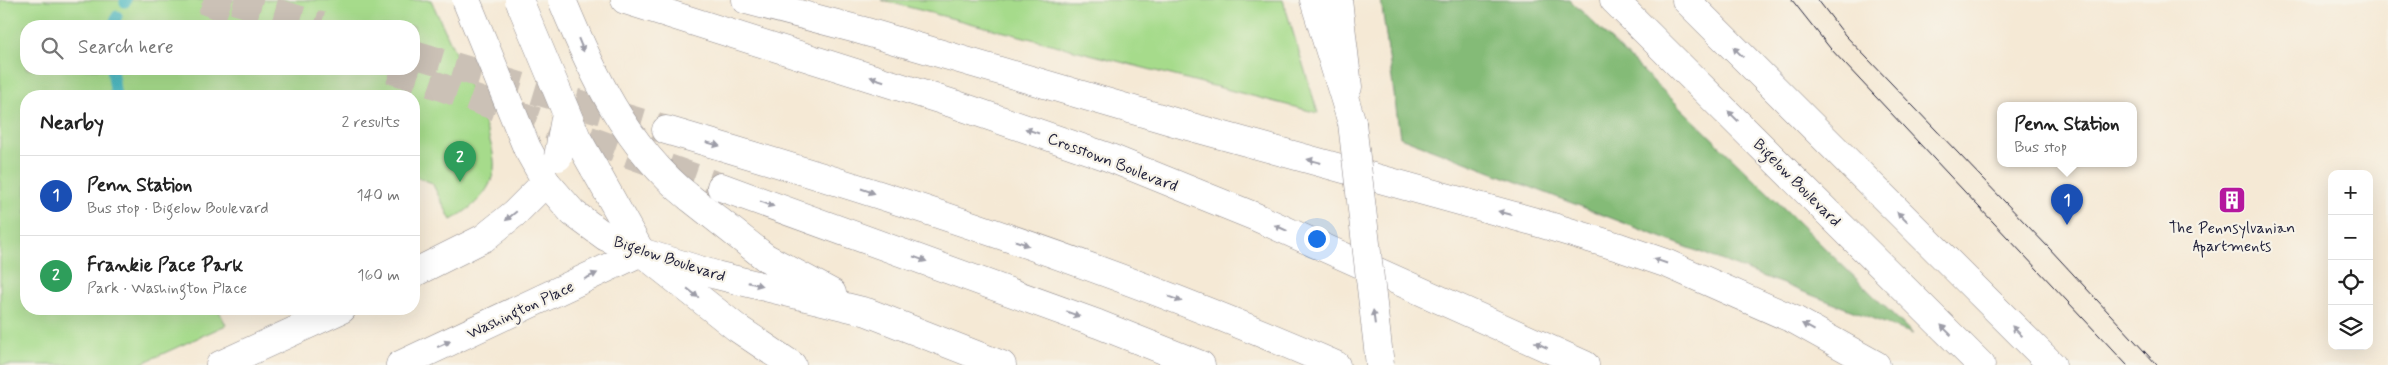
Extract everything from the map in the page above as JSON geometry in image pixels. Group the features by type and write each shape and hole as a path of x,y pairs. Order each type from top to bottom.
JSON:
{"main road":[{"name":"Bigelow Boulevard","path":"466,0 527,148 546,182 580,218 606,237 640,252 716,275 867,312 1002,365"},
{"path":"520,0 566,113 640,252 737,328 792,365"},
{"path":"562,0 587,62 635,142 670,182 765,257 867,312"},
{"name":"Crosstown Boulevard","path":"625,0 954,104 1108,157 1256,217 1585,365"},
{"path":"746,0 860,30 1179,124 1536,222 1619,247 1668,264 1795,320 1876,365"},
{"path":"1314,0 1352,123"},
{"path":"1338,0 1380,365"},
{"name":"Bigelow Boulevard","path":"1614,0 1981,365"},
{"path":"1686,0 2052,365"},
{"path":"420,271 484,238 515,213 546,182 558,157 566,113"},
{"path":"666,130 818,174 1053,254 1239,322 1336,365"},
{"path":"721,187 1098,324 1200,365"},
{"name":"Washington Place","path":"400,365 640,252"},
{"path":"220,365 329,315"}],"green space":[{"path":"0,0 431,0 480,111 493,155 494,169 489,186 473,205 451,220 432,183 420,178 420,90 20,90 20,315 221,315 226,325 138,365 0,365"},
{"path":"881,0 1283,0 1318,113"},
{"path":"1381,0 1570,0 1913,334 1400,137"}],"waterway":[{"path":"115,20 117,16"},
{"path":"113,75 115,90"}],"tunnel":[{"path":"203,0 251,18"},
{"path":"234,0 301,20"},
{"path":"420,56 666,130"},
{"path":"408,75 721,187"}],"tram line":[{"path":"1792,0 1830,48 2127,365"},
{"path":"1818,0 1845,35 2049,248 2157,365"}],"place":[{"name":"Frankie Pace Park","path":"460,182"},
{"name":"The Pennsylvanian Apartments","path":"2232,200"},
{"name":"Penn Station","path":"2067,225"}]}
